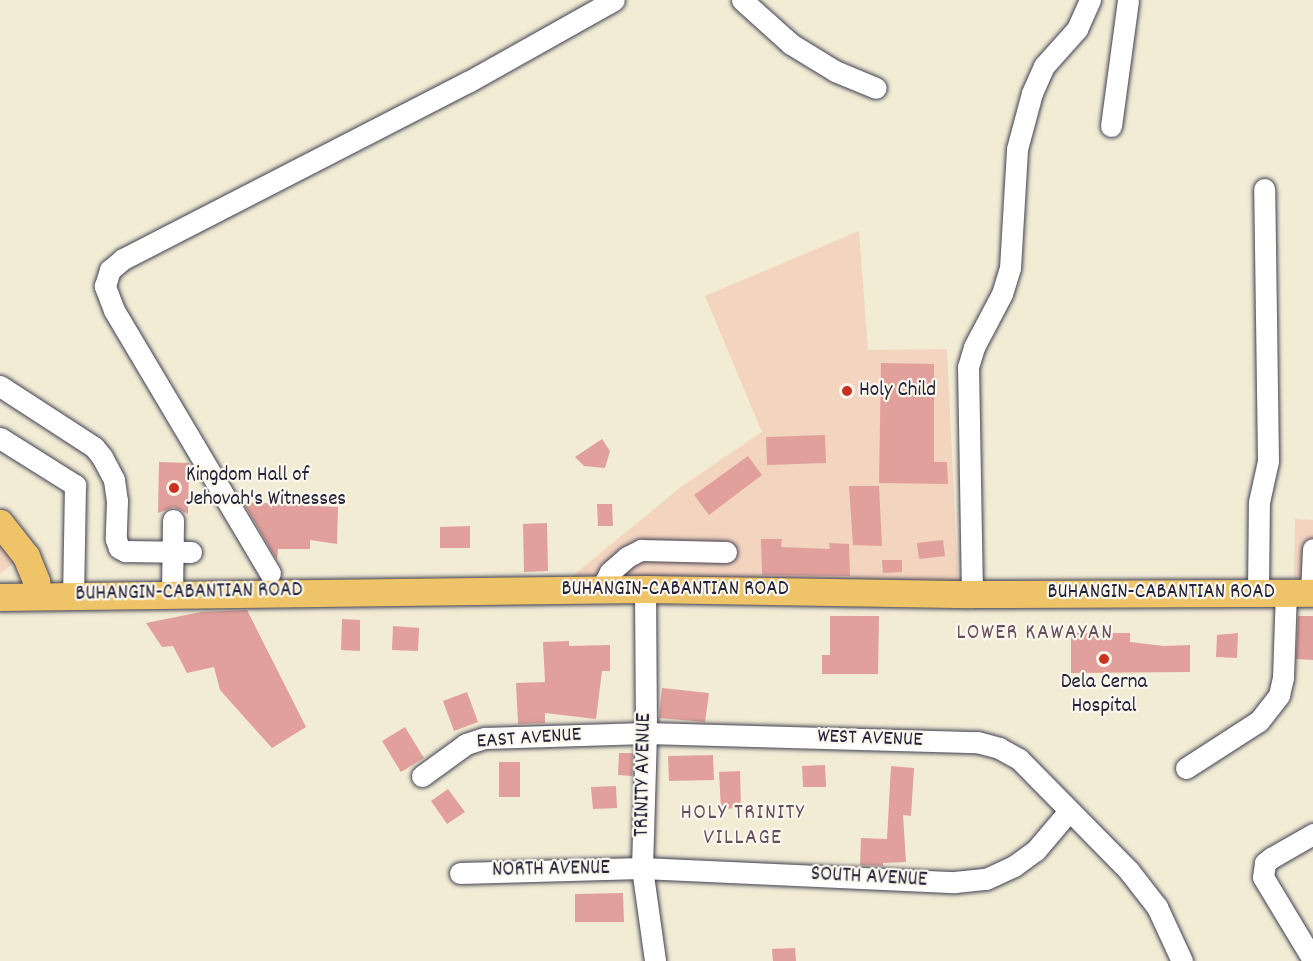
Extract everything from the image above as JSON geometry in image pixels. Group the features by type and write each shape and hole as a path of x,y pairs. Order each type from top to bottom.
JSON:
{"main road":[{"path":"0,523 26,556 36,582 38,595"},
{"name":"BUHANGIN-CABANTIAN ROAD","path":"0,597 601,589 972,594 1303,593"}],"street":[{"path":"270,573 114,310 105,286 110,270 123,259 468,82 614,0"},
{"path":"742,0 791,44 835,71 876,88"},
{"path":"972,594 968,367 974,347 1002,294 1010,268 1017,149 1032,93 1044,66 1077,29 1090,0"},
{"path":"1111,126 1128,0"},
{"path":"1258,592 1258,502 1268,460 1269,434 1264,189"},
{"path":"0,386 94,447 102,457 114,480 116,539 119,548 125,551 181,552"},
{"path":"0,438 75,485 73,595"},
{"path":"172,594 181,552 173,520"},
{"path":"1186,768 1259,721 1280,695 1313,549"},
{"path":"601,589 610,572 627,557 641,550 726,552"},
{"name":"TRINITY AVENUE","path":"645,589 646,733 642,868 655,961"},
{"name":"EAST AVENUE","path":"422,776 466,744 485,738 646,733"},
{"name":"WEST AVENUE","path":"646,733 977,742 999,748 1019,759 1129,871 1157,907 1182,961"},
{"name":"SOUTH AVENUE","path":"642,868 955,882 986,879 1014,866 1036,850 1069,811"},
{"path":"1313,834 1271,858 1263,868 1265,884 1306,935 1313,960"},
{"name":"NORTH AVENUE","path":"460,873 642,868"}],"shaded area":[{"name":"Holy Child","path":"859,231 868,350 947,349 958,582 569,579 682,486 762,432 705,296"},
{"path":"1295,519 1313,520 1313,579 1294,579"},
{"path":"0,546 14,563 0,574"}],"building":[{"path":"881,363 934,364 934,462 947,462 948,484 879,483"},
{"path":"825,435 826,463 767,465 766,437"},
{"path":"602,439 610,451 605,468 584,466 575,457"},
{"path":"748,456 762,475 709,515 694,495"},
{"name":"Kingdom Hall of Jehovah's Witnesses","path":"159,462 189,463 188,514 174,507 158,513"},
{"path":"849,486 879,486 882,546 853,545"},
{"path":"243,502 338,507 337,544 310,540 310,549 278,549 277,560"},
{"path":"597,504 612,504 613,526 598,526"},
{"path":"547,523 548,571 524,572 523,524"},
{"path":"470,526 470,548 440,548 440,527"},
{"path":"761,539 782,539 781,547 830,549 829,543 849,544 850,576 762,575"},
{"path":"943,540 945,556 919,559 917,543"},
{"path":"882,560 902,560 902,572 883,573"},
{"path":"247,610 306,727 272,748 220,690 214,667 187,673 173,646 162,647 146,623 201,612"},
{"path":"830,616 879,616 878,674 822,674 822,655 830,655"},
{"path":"1298,616 1313,616 1313,660 1296,659"},
{"path":"342,619 360,620 360,651 341,650"},
{"path":"393,626 419,628 418,651 392,650"},
{"name":"Dela Cerna Hospital","path":"1071,633 1130,633 1130,642 1164,646 1190,645 1190,672 1071,673"},
{"path":"1238,633 1237,658 1216,657 1217,635"},
{"path":"569,641 569,646 610,645 610,671 602,671 596,719 545,713 545,723 518,724 516,683 545,682 543,642"},
{"path":"662,688 709,693 705,722 659,718"},
{"path":"467,692 478,722 454,731 443,701"},
{"path":"405,727 424,758 401,772 382,741"},
{"path":"619,753 633,753 632,776 618,775"},
{"path":"713,755 714,780 669,781 668,756"},
{"path":"499,762 520,762 520,797 499,797"},
{"path":"825,765 826,787 803,787 802,766"},
{"path":"891,766 914,768 911,816 903,815 906,862 883,863 883,866 860,865 861,838 887,839"},
{"path":"740,771 741,808 721,809 719,772"},
{"path":"616,786 617,808 593,809 591,787"},
{"path":"448,789 465,812 447,824 431,801"},
{"path":"623,893 624,922 575,922 575,894"},
{"path":"795,948 796,961 773,961 772,949"}],"place":[{"name":"Holy Child","path":"847,391"},
{"name":"Kingdom Hall of Jehovah's Witnesses","path":"174,488"},
{"name":"Dela Cerna Hospital","path":"1104,659"}],"district":[{"name":"LOWER KAWAYAN","path":"1035,634"},
{"name":"HOLY TRINITY VILLAGE","path":"743,826"}]}
